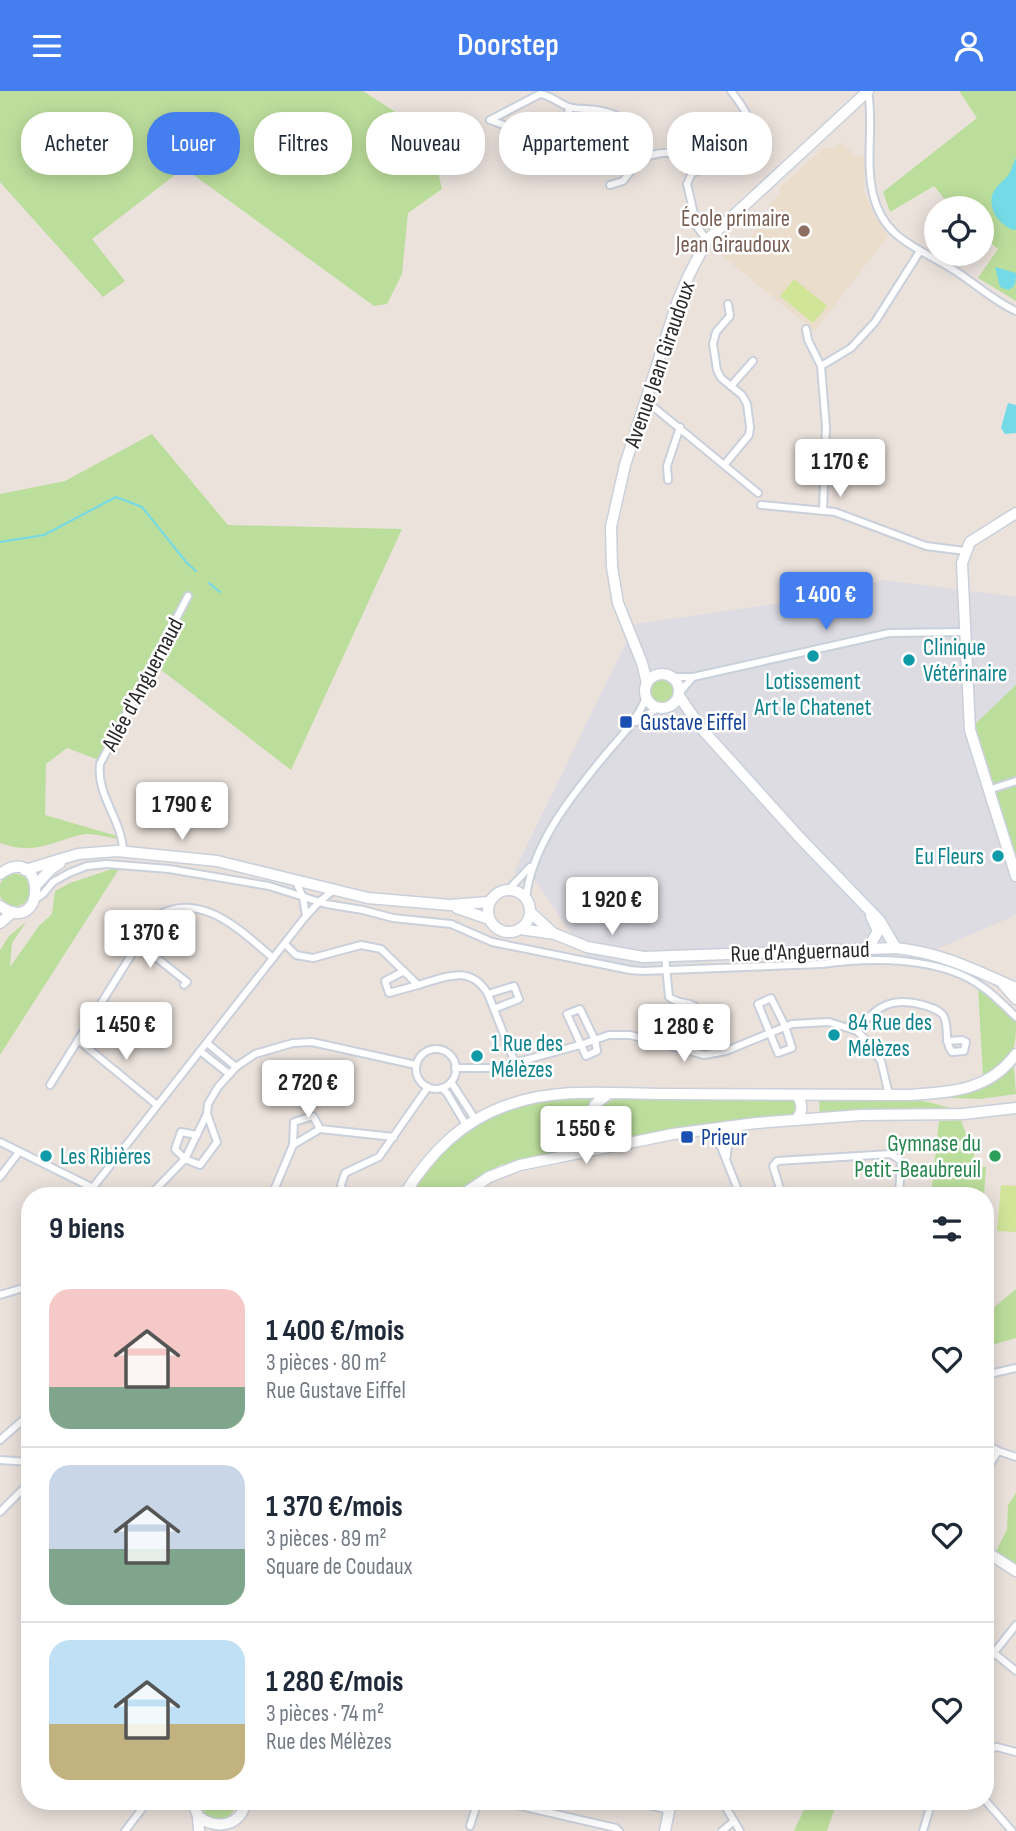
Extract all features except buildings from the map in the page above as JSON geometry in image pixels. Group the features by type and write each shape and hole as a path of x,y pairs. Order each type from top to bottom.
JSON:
{"main road":[{"name":"Avenue Jean Giraudoux","path":"647,683 642,663 618,603 612,567 611,527 625,465 645,400 688,277 707,240 868,91"},
{"path":"1016,513 970,542 962,563 970,730 1016,876"},
{"path":"642,663 661,674 673,677 694,720 880,921 896,948"},
{"path":"661,674 647,683 646,698 694,720"},
{"path":"663,708 675,703 679,694"},
{"name":"Rue d'Anguernaud","path":"2,871 15,868 25,870 78,855 123,852 217,861 368,898 476,905 489,902 498,892 509,889"},
{"name":"Rue d'Anguernaud","path":"36,885 51,869 69,858"},
{"path":"0,923 13,912 25,909 34,900 36,885 25,870"},
{"path":"509,889 526,898 530,912 527,922 520,929"},
{"path":"489,902 489,919"},
{"name":"Rue d'Anguernaud","path":"450,905 489,919 503,931 520,929 555,934 587,947 620,954 665,957 896,948 933,953 980,970 1016,988"},
{"path":"0,906 13,912"},
{"path":"865,907 878,931 869,947"},
{"name":"Rue d'Anguernaud","path":"530,912 555,934"},
{"name":"Rue d'Anguernaud","path":"1000,981 1016,999"},
{"path":"409,1187 422,1166 443,1143 466,1125 510,1104 544,1095 952,1093 984,1083 999,1073 1016,1054"},
{"path":"609,1093 595,1106 591,1119 594,1131 612,1145"},
{"path":"796,1120 802,1112 797,1095"},
{"path":"473,1187 511,1168 612,1145 705,1130 861,1115 963,1114 1016,1108"},
{"path":"994,1557 1016,1571"},
{"path":"196,1810 202,1821 228,1828 239,1818 242,1810"},
{"path":"665,1831 669,1810"},
{"path":"198,1816 199,1831"}],"street":[{"path":"731,91 745,112"},
{"path":"868,91 871,182 875,203 890,229 907,245 957,272 992,298 1016,311"},
{"path":"570,108 555,144 490,120 540,94 545,94 570,108 604,112"},
{"path":"610,185 623,181 628,175"},
{"path":"691,175 687,184 697,227 707,240"},
{"path":"821,366 851,348 875,322 920,251"},
{"path":"725,464 749,435 750,427 747,404 742,395 721,378 717,370 713,344 716,332 730,316 728,304"},
{"path":"806,328 808,340 821,366 826,427 823,511"},
{"path":"731,386 753,361"},
{"path":"645,400 758,493"},
{"path":"668,479 667,467 680,427"},
{"path":"761,505 835,512 926,546 965,551"},
{"name":"Allée d'Anguernaud","path":"123,852 120,834 100,783 100,764 188,596"},
{"path":"673,677 693,677 889,633 964,632"},
{"path":"679,694 693,677"},
{"path":"509,889 533,863 558,819 582,785 634,723 646,698"},
{"path":"634,723 663,708"},
{"path":"988,790 1016,781"},
{"path":"526,898 533,863"},
{"path":"34,900 52,883 87,866 107,864 169,869 269,886 326,904 393,918 451,924 492,943 630,970 822,964 849,960 885,960 928,965 975,983 1016,1017"},
{"path":"295,880 303,897 306,916"},
{"path":"94,1187 306,916 334,890"},
{"path":"50,1085 155,917 165,911 181,906 215,913 273,958"},
{"path":"138,943 187,982 184,985"},
{"path":"285,944 296,955 313,958 361,945 381,949 418,985"},
{"path":"665,957 670,997 675,1002 694,1006 700,1011 717,1053"},
{"path":"404,971 385,981 389,993 453,975 471,975 488,994 515,1063"},
{"path":"488,994 514,986 519,999 494,1009"},
{"path":"771,998 792,1048 778,1053 769,1033 758,1004 771,998"},
{"path":"857,1031 869,1014 882,1005 896,1002 916,1003 937,1009 944,1017 947,1041"},
{"path":"580,1009 595,1040 597,1051 586,1056 580,1045 567,1014 580,1009"},
{"path":"455,1068 496,1068 609,1035 631,1035 704,1055 726,1051 792,1024 829,1022 857,1031 881,1061 889,1095"},
{"path":"78,1040 157,1105"},
{"path":"158,1187 185,1159 207,1114 208,1104 229,1074 255,1054 293,1043 312,1042 416,1065"},
{"path":"207,1043 236,1067"},
{"path":"440,1050 451,1056 455,1068 451,1082 442,1088 428,1087 418,1078 416,1065 418,1059 428,1051 440,1050"},
{"path":"200,1051 229,1074"},
{"path":"451,1082 475,1119"},
{"path":"342,1187 345,1173 379,1157 428,1087"},
{"path":"442,1088 466,1125"},
{"path":"197,1135 181,1132 175,1149 185,1159 200,1165 217,1142 207,1114"},
{"path":"275,1187 293,1145 294,1122 313,1116 320,1129"},
{"path":"727,1162 727,1146 742,1125"},
{"path":"293,1145 320,1129 394,1137"},
{"path":"705,1130 720,1147 737,1187"},
{"path":"0,1142 91,1187"},
{"path":"0,1177 19,1151"},
{"path":"779,1187 773,1166 777,1161 891,1154 901,1161 899,1187"},
{"path":"0,1295 21,1289"},
{"path":"994,1372 1016,1368"},
{"path":"0,1440 21,1422"},
{"path":"994,1449 1016,1457"},
{"path":"994,1458 998,1451"},
{"path":"0,1460 21,1461"},
{"path":"0,1512 21,1491"},
{"path":"1016,1625 994,1653 1016,1671"},
{"path":"994,1748 1016,1752"},
{"path":"125,1831 141,1810"},
{"path":"470,1826 475,1810"},
{"path":"538,1810 616,1828 619,1831"},
{"path":"727,1810 740,1831"},
{"path":"924,1831 930,1810"},
{"path":"993,1810 1009,1829"},
{"path":"722,1831 734,1821"}],"shaded area":[{"path":"842,142 856,156 865,157 864,191 888,236 815,331 715,250 735,250 769,219 770,203 780,194 780,187 824,148 835,148"},
{"path":"883,580 1016,597 1016,915 935,950 595,968 535,880 514,872 635,624 795,601"}],"green space":[{"path":"0,91 363,91 395,112 366,112 366,175 439,175 442,189 408,213 402,274 387,304 374,306 194,175 240,175 240,112 147,112 147,175 175,175 92,239 125,281 103,297 0,182"},
{"path":"959,91 1016,91 1016,301 978,278 986,266 994,266 994,255 998,249 994,246 994,196 942,196 934,186 890,212 883,192 977,118"},
{"path":"794,279 827,306 813,323 780,296"},
{"path":"152,434 228,525 402,529 291,770 151,662 104,762 67,748 46,764 45,815 124,838 85,834 34,848 0,843 0,494 65,481"},
{"path":"662,680 673,687 674,692 667,703 662,704 651,697 650,692 657,681"},
{"path":"1016,685 1016,856 975,724"},
{"path":"121,866 0,1055 0,950 9,936 26,922 12,943 10,967 39,926 52,914 55,891 70,883"},
{"path":"15,874 26,879 31,890 26,901 15,906 4,901 -1,890 4,879"},
{"path":"978,987 1016,1021 1015,1041 1010,1055 983,1077"},
{"path":"1009,1066 1014,1069 1016,1094 980,1099 931,1097 958,1095 974,1090"},
{"path":"599,1098 590,1127 596,1143 500,1165 465,1187 413,1187 430,1163 457,1137 488,1118 540,1101"},
{"path":"617,1098 790,1098 796,1101 797,1114 608,1139 598,1130 594,1119 601,1105"},
{"path":"819,1099 904,1099 952,1109 820,1116"},
{"path":"961,1120 969,1142 975,1143 973,1166 986,1167 985,1187 932,1187 939,1121"},
{"path":"1001,1185 1016,1186 1016,1232 997,1231"},
{"path":"1016,1289 1016,1338 994,1344 994,1307"},
{"path":"1016,1493 1016,1565 996,1552 1007,1529 1008,1505"},
{"path":"203,1810 234,1810 225,1818 217,1819 205,1814"},
{"path":"804,1810 834,1810 827,1831 794,1831"}],"water":[{"path":"1016,158 1016,229 1013,230 996,216 992,196 1009,174"},
{"path":"995,267 1016,273 1013,287 1008,290 1000,287"},
{"path":"1008,403 1016,405 1016,433 1005,434 1001,428"}],"waterway":[{"path":"0,542 44,535 116,497 142,507 196,571"},
{"path":"209,583 220,592"}],"place":[{"name":"École primaire Jean Giraudoux","path":"804,231"},
{"name":"Lotissement Art le Chatenet","path":"813,656"},
{"name":"Clinique Vétérinaire","path":"909,660"},
{"name":"Gustave Eiffel","path":"626,722"},
{"name":"Eu Fleurs","path":"998,856"},
{"name":"84 Rue des Mélèzes","path":"834,1035"},
{"name":"1 Rue des Mélèzes","path":"477,1056"},
{"name":"Prieur","path":"687,1137"},
{"name":"Les Ribières","path":"46,1156"},
{"name":"Gymnase du Petit-Beaubreuil","path":"995,1156"}]}
